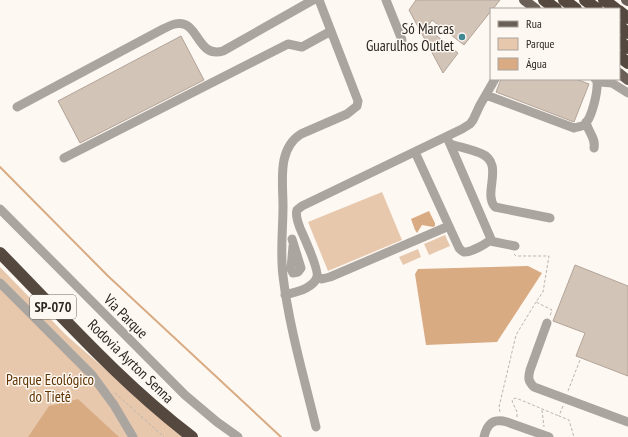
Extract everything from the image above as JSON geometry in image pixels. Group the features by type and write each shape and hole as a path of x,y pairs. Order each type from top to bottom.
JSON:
{"highway":[{"path":"544,0 555,8"},
{"path":"564,0 575,8"},
{"path":"585,0 596,8"},
{"path":"604,0 615,8"},
{"path":"620,12 628,18"},
{"path":"620,27 628,33"},
{"path":"620,42 628,48"},
{"path":"620,57 628,63"},
{"name":"Rodovia Ayrton Senna","path":"0,253 108,363 173,422 192,437"}],"main road":[{"path":"524,0 535,8"},
{"path":"620,74 628,80"}],"street":[{"path":"17,107 175,24 186,24 203,46 210,52 216,53 223,51 313,0"},
{"path":"316,427 290,320 282,274 283,168 288,146 294,138 347,114 357,106 358,101 319,0"},
{"path":"386,0 402,40"},
{"path":"64,158 288,44 302,47 331,31"},
{"path":"285,295 304,289 314,282 317,277 316,270 296,218 296,212 299,208 415,152 448,140 470,124 494,80"},
{"path":"486,94 574,128 579,127 586,122 595,99 597,87 596,80 612,83 628,93"},
{"path":"586,122 587,127 594,139 594,148"},
{"path":"448,140 481,153 489,160 493,172 490,194 492,203 495,206 501,209 550,218"},
{"path":"448,140 490,236 490,241"},
{"path":"415,152 459,248 464,252 468,252 490,241 514,246"},
{"path":"480,213 487,209 492,203"},
{"name":"Via Parque","path":"0,209 185,395 217,422 238,437"},
{"path":"317,277 330,277 449,226"},
{"path":"292,242 297,256 301,268 298,272 293,273 291,269 292,242"},
{"path":"297,256 309,251"},
{"path":"0,283 92,375 114,405 133,437"},
{"path":"547,323 530,370 528,378 530,384 534,387 628,422"},
{"path":"484,437 486,428 490,424 500,420 546,436"}],"path":[{"path":"501,414 499,406 516,335 543,292 549,256 516,256 514,246"},
{"path":"536,302 552,310 547,323"},
{"path":"515,418 517,416 517,412 512,401 513,398 559,416"},
{"path":"541,409 546,436"}],"green space":[{"path":"382,192 402,240 328,271 308,222"},
{"path":"445,235 450,246 429,255 424,244"},
{"path":"418,249 421,257 403,265 399,257"},
{"name":"Parque Ecológico do Tietê","path":"0,267 66,335 183,437 0,437"}],"water":[{"path":"429,211 435,226 422,225 417,233 411,219"},
{"path":"528,266 542,273 497,342 426,345 415,274 418,269"},
{"path":"78,399 119,437 28,437 49,406"}],"building":[{"name":"Só Marcas Guarulhos Outlet","path":"416,0 500,0 494,8 490,8 490,12 464,45 432,20 427,28 458,53 443,73 409,10"},
{"path":"181,36 204,80 80,143 58,101"},
{"path":"501,80 579,80 589,84 574,122 496,92"},
{"path":"575,265 628,286 628,376 576,356 585,333 553,321"}],"waterway":[{"path":"0,167 108,276 281,437"}],"place":[{"name":"Só Marcas Guarulhos Outlet","path":"462,37"}]}
